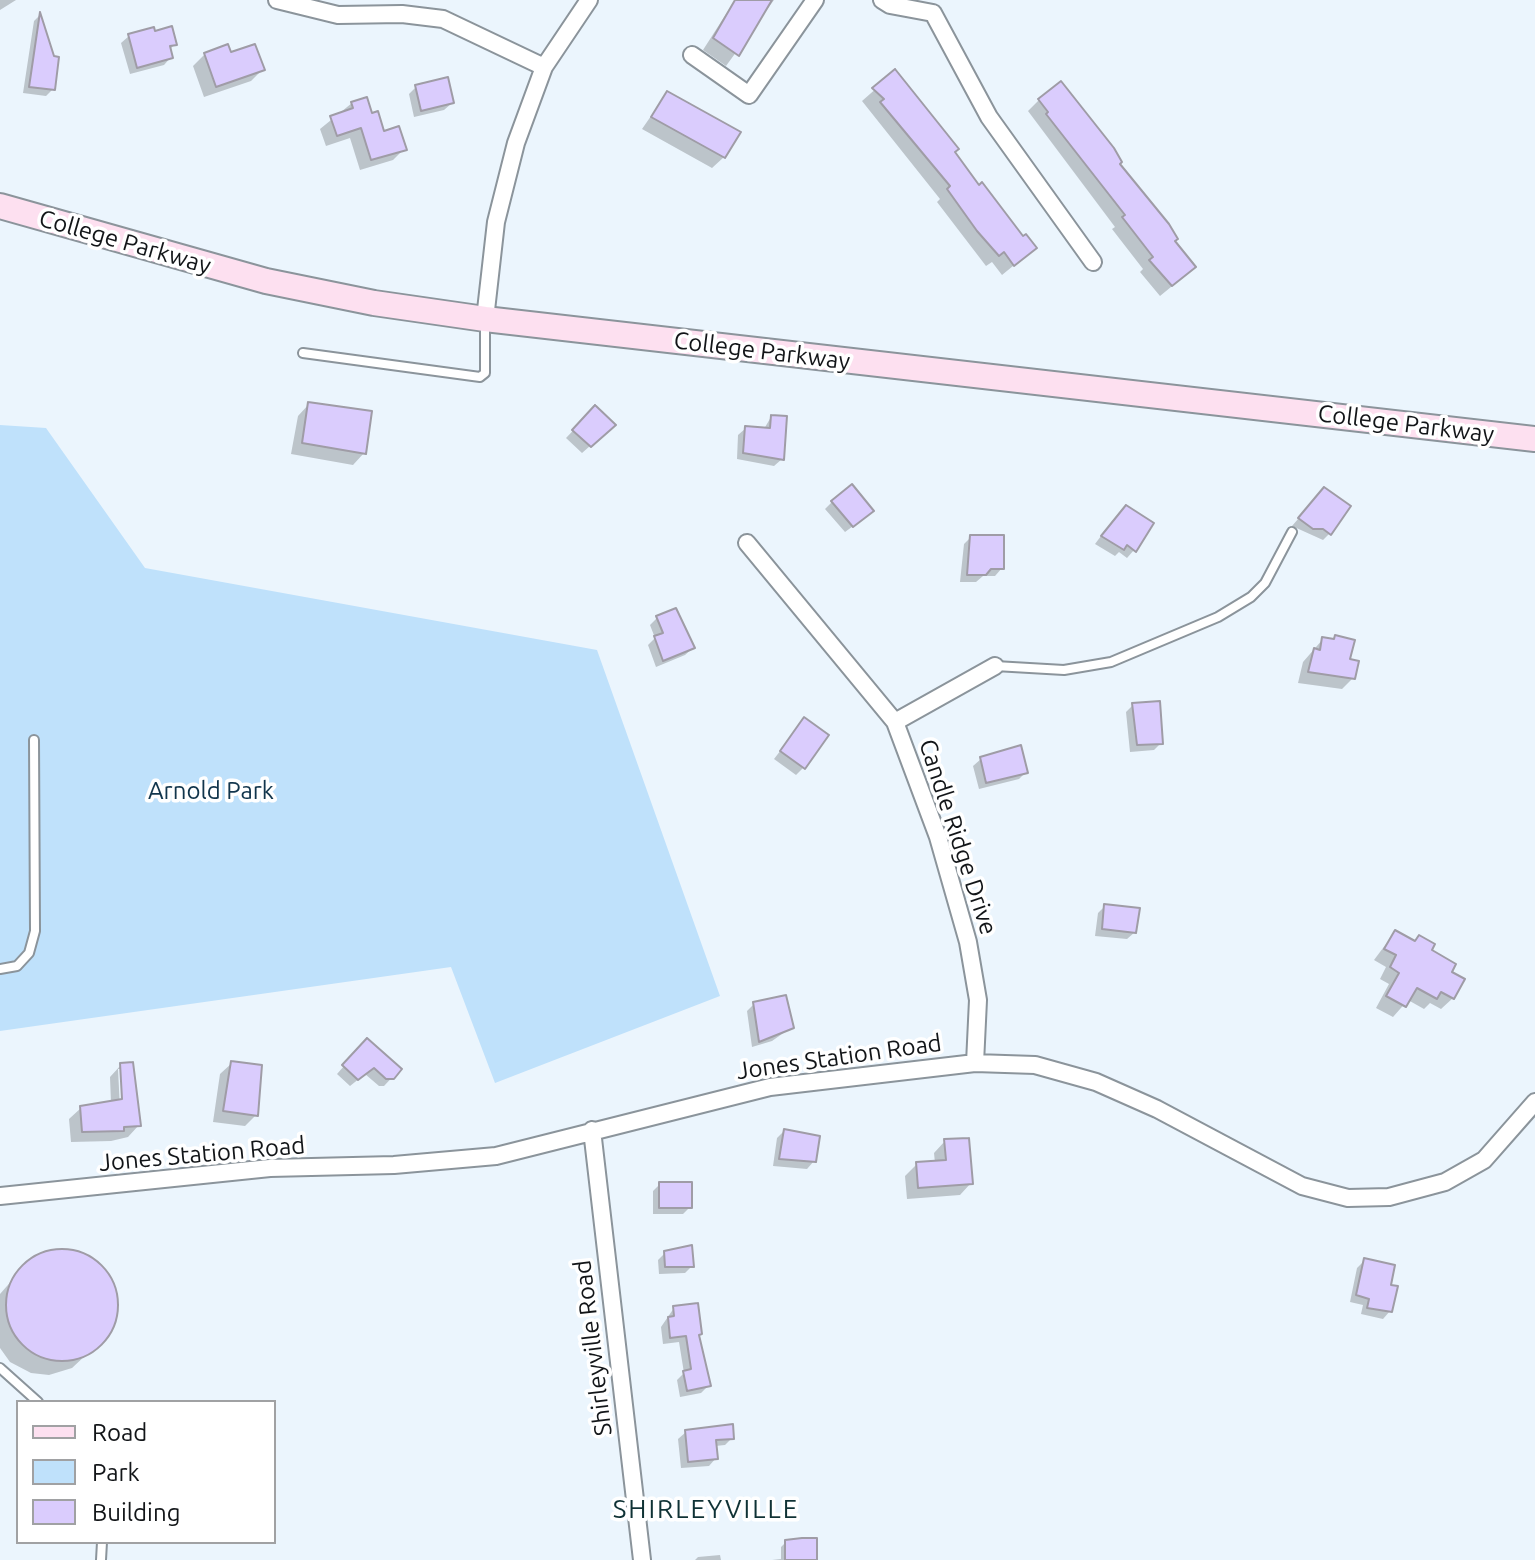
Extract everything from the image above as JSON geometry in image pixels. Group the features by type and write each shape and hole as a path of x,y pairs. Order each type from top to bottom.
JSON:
{"main road":[{"name":"College Parkway","path":"0,206 266,281 485,319 1535,439"}],"street":[{"path":"277,0 338,15 398,7 443,19 544,67"},
{"path":"485,319 496,222 516,143 544,67 589,0"},
{"path":"692,55 749,95 815,0"},
{"path":"882,0 890,5 935,7 989,117 1093,262"},
{"name":"Candle Ridge Drive","path":"747,543 895,722 938,837 968,942 978,1000 975,1063"},
{"path":"895,722 995,666"},
{"name":"Jones Station Road","path":"0,1196 270,1168 394,1165 496,1156 770,1087 975,1063 1035,1065 1096,1082 1157,1109 1302,1186 1348,1198 1389,1197 1445,1182 1484,1160 1535,1102"},
{"name":"Shirleyville Road","path":"592,1130 642,1560"}],"lane":[{"path":"303,353 480,377 485,373 485,319"},
{"path":"995,666 1064,670 1111,662 1218,617 1251,597 1265,583 1292,532"},
{"path":"0,969 17,966 29,953 35,931 34,740"},
{"path":"0,1368 36,1400"}],"green space":[{"name":"Arnold Park","path":"0,425 46,428 145,568 597,650 720,996 495,1083 451,967 0,1031"}],"building":[{"path":"735,0 772,0 739,56 713,38"},
{"path":"40,12 54,56 59,57 55,90 29,87"},
{"path":"172,26 177,45 170,46 173,58 137,68 128,34"},
{"path":"228,44 231,52 255,44 265,70 216,87 204,53"},
{"path":"895,69 959,149 955,152 979,185 982,182 1023,236 1026,234 1037,248 1014,266 1004,252 999,256 977,231 947,189 950,186 880,102 884,99 872,88"},
{"path":"448,77 454,103 421,111 415,85"},
{"path":"1061,81 1114,148 1122,162 1120,164 1169,224 1178,239 1175,241 1196,267 1172,286 1149,260 1153,257 1122,217 1125,215 1046,114 1048,112 1038,99"},
{"path":"667,91 741,132 725,158 651,117"},
{"path":"367,97 372,113 378,111 384,131 399,126 407,150 371,160 361,128 337,136 330,116 353,108 351,102"},
{"path":"308,402 372,411 366,454 302,443"},
{"path":"595,405 616,425 591,447 572,430"},
{"path":"771,415 787,416 784,460 743,453 745,426 770,428"},
{"path":"852,484 874,511 853,527 831,501"},
{"path":"1324,487 1351,506 1331,535 1323,529 1313,529 1298,518"},
{"path":"1126,505 1154,523 1136,552 1127,545 1124,550 1101,536"},
{"path":"970,535 1004,535 1004,569 991,569 986,575 967,575"},
{"path":"676,608 695,648 663,661 654,636 663,633 656,616"},
{"path":"1335,635 1355,640 1350,659 1359,661 1355,679 1308,672 1314,648 1320,650 1322,637 1334,639"},
{"path":"1160,701 1163,744 1137,745 1132,703"},
{"path":"804,717 829,735 805,769 780,751"},
{"path":"1021,745 1028,773 986,783 980,757"},
{"path":"1104,904 1140,908 1136,933 1102,929"},
{"path":"1395,930 1415,941 1419,935 1435,944 1432,950 1456,964 1452,972 1465,979 1454,999 1441,992 1437,999 1417,988 1406,1007 1386,996 1399,973 1390,967 1396,955 1384,949"},
{"path":"786,995 794,1028 759,1042 753,1002"},
{"path":"367,1038 402,1069 394,1079 386,1079 374,1068 358,1080 342,1065"},
{"path":"231,1061 262,1065 258,1116 223,1111"},
{"path":"133,1062 141,1126 124,1127 124,1131 82,1132 80,1106 122,1099 120,1063"},
{"path":"784,1129 820,1136 816,1162 779,1159"},
{"path":"969,1138 973,1184 918,1188 916,1162 946,1160 944,1139"},
{"path":"659,1182 692,1182 692,1208 659,1208"},
{"path":"692,1245 694,1267 665,1267 664,1251"},
{"path":"62,1249 83,1254 101,1266 113,1284 118,1305 113,1326 101,1344 83,1356 62,1361 41,1356 23,1344 11,1326 6,1305 11,1284 23,1266 41,1254"},
{"path":"1364,1258 1395,1265 1391,1285 1398,1286 1392,1312 1367,1308 1369,1299 1356,1295"},
{"path":"698,1303 702,1334 699,1335 711,1386 687,1391 683,1371 691,1369 686,1336 670,1338 668,1317 674,1316 673,1306"},
{"path":"733,1424 734,1439 716,1440 718,1459 688,1462 685,1430"},
{"path":"817,1538 817,1560 785,1560 785,1540"}],"district":[{"name":"SHIRLEYVILLE","path":"706,1509"}]}
